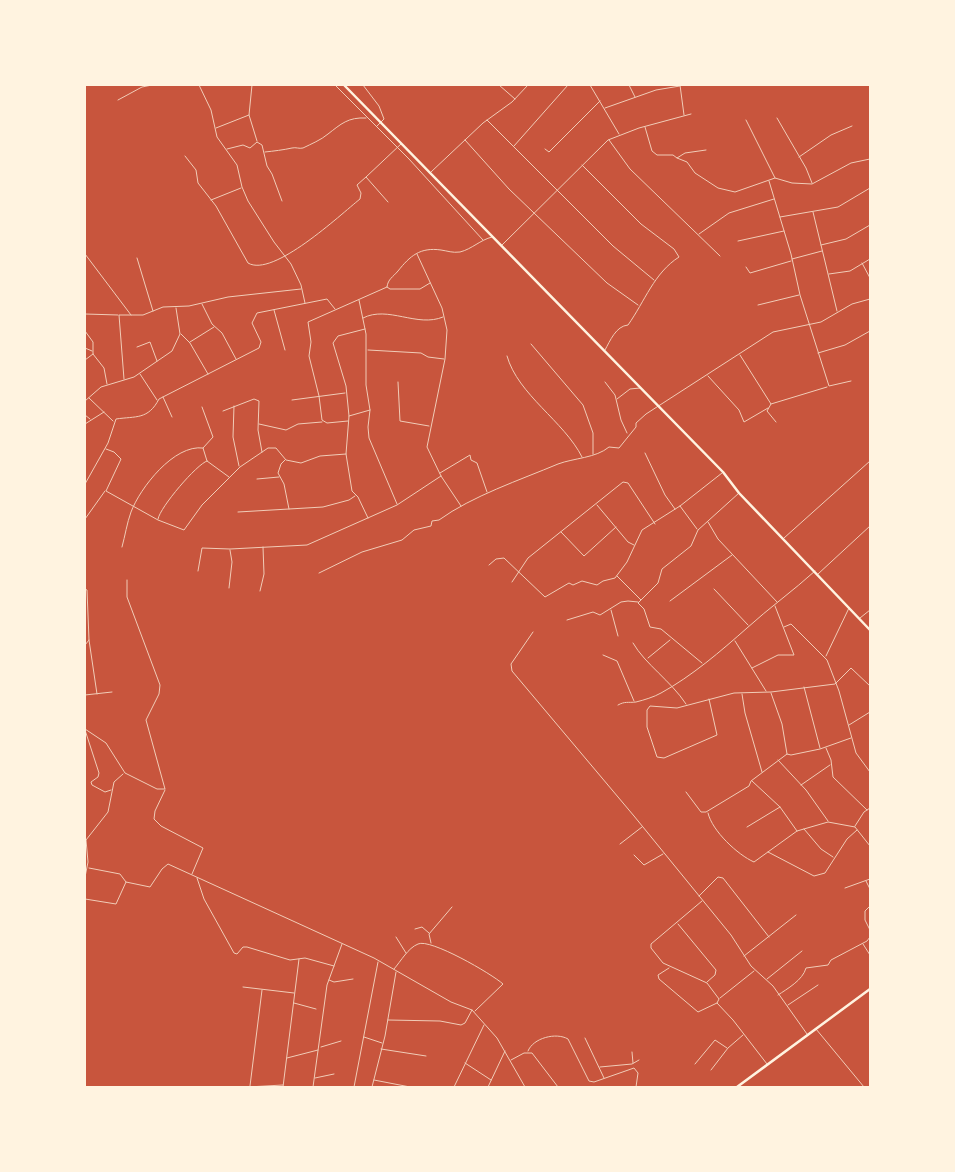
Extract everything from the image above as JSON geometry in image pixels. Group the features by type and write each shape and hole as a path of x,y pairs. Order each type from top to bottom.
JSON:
{"main road":[{"path":"344,85 723,472 740,493 870,630"},
{"path":"737,1087 870,989"}],"street":[{"path":"118,100 142,87 152,85"},
{"path":"199,85 210,110 220,143 237,165 242,187 260,222 295,271 306,304"},
{"path":"252,85 250,114 257,142 262,145 265,152 267,166 282,201"},
{"path":"335,85 397,147 483,240"},
{"path":"363,85 379,106 384,119 376,127"},
{"path":"499,85 515,99"},
{"path":"431,172 487,120 515,99 528,85"},
{"path":"513,147 568,85"},
{"path":"590,85 620,134"},
{"path":"629,85 635,97"},
{"path":"605,108 635,97 680,86 684,115"},
{"path":"545,149 549,152 600,100"},
{"path":"215,128 250,114"},
{"path":"502,245 608,140 645,126 691,114"},
{"path":"265,152 292,148 302,149 327,135 334,127 348,120 356,117 367,118"},
{"path":"777,118 812,184"},
{"path":"487,120 613,246 654,281"},
{"path":"746,120 775,178 792,183 812,184 851,163 870,159"},
{"path":"645,126 654,153 673,154 687,162 703,178 725,190 738,191 775,178"},
{"path":"799,157 831,136 852,126"},
{"path":"465,140 509,189 607,283 639,306"},
{"path":"608,140 630,169 720,256"},
{"path":"226,149 243,145 250,148 257,142"},
{"path":"185,156 196,170 198,183 211,200 248,263 262,265 285,257 360,199 361,194 357,185 401,144"},
{"path":"677,158 685,153 706,150"},
{"path":"582,166 641,224 674,249 679,257 654,281 628,325 623,325 604,350"},
{"path":"366,177 388,202"},
{"path":"770,181 800,295 829,386"},
{"path":"211,200 242,187"},
{"path":"780,217 838,207 870,188"},
{"path":"698,235 729,213 774,199"},
{"path":"813,212 838,311"},
{"path":"821,245 846,239 870,225"},
{"path":"738,241 784,230"},
{"path":"387,287 388,280 407,259 424,249 453,253 464,251 483,240 493,237"},
{"path":"746,267 750,273 822,251"},
{"path":"417,253 444,317 447,333 445,359 427,447 441,476 461,506"},
{"path":"85,254 131,316"},
{"path":"137,258 153,311"},
{"path":"828,274 850,271 870,259"},
{"path":"862,263 870,278"},
{"path":"323,422 309,356 311,342 308,322 323,317 335,309 387,287 390,289 420,289 430,284"},
{"path":"85,314 131,316 149,314 164,307 202,303 233,296 301,289"},
{"path":"758,305 800,295"},
{"path":"114,421 142,416 154,408 157,401 162,397 259,348 261,345 252,322 254,316 274,309 327,299 335,309"},
{"path":"319,573 362,552 372,551 387,543 402,540 407,534 431,526 432,521 439,520 487,492 557,465 604,452 609,447 619,448 628,434 636,427 636,423 670,398 773,332 821,322 838,311 870,299"},
{"path":"358,300 365,329 366,385 370,410 369,438 397,505"},
{"path":"202,303 214,326 222,333 236,360"},
{"path":"85,402 107,384 140,374 172,351 180,334 176,307"},
{"path":"274,309 285,350"},
{"path":"362,319 378,313 415,320 435,320 444,317"},
{"path":"119,315 124,379"},
{"path":"190,343 214,326"},
{"path":"365,329 338,336 333,341 346,384 348,416 346,454 352,491 368,518"},
{"path":"85,331 93,342 93,353 85,360"},
{"path":"817,353 845,344 870,331"},
{"path":"180,334 190,343 208,375"},
{"path":"137,347 151,342 157,362"},
{"path":"531,344 583,405 593,433 593,454"},
{"path":"85,348 93,353 104,368 107,384"},
{"path":"366,350 421,353 428,357 445,359"},
{"path":"739,354 771,404"},
{"path":"507,356 512,370 519,380 573,442 582,458"},
{"path":"140,374 157,401"},
{"path":"707,376 739,410 744,422 768,408 771,404 851,381"},
{"path":"398,382 400,421 430,426"},
{"path":"605,382 616,399 621,420 628,434"},
{"path":"616,399 630,389 641,388"},
{"path":"292,400 346,393"},
{"path":"162,397 172,417"},
{"path":"89,398 114,421"},
{"path":"223,411 254,399 259,401 258,442 262,452"},
{"path":"234,406 234,449 240,467"},
{"path":"122,547 134,506 162,466 169,463 178,454 203,448 213,437 202,407"},
{"path":"768,408 767,411 776,422"},
{"path":"348,416 370,410"},
{"path":"85,424 105,412"},
{"path":"85,415 91,419"},
{"path":"85,484 112,433 114,421"},
{"path":"259,424 286,430 298,424 348,421"},
{"path":"85,518 106,491 121,459 114,452 105,448"},
{"path":"203,448 207,461 230,478"},
{"path":"106,491 158,520 181,530 186,529 202,505 240,467 268,448 276,448 286,460 300,463 320,456 346,454"},
{"path":"645,453 665,495 676,510"},
{"path":"440,473 470,455 471,460 477,463 487,492"},
{"path":"286,460 279,468 289,509"},
{"path":"158,520 163,507 198,466 207,461"},
{"path":"784,538 870,461"},
{"path":"489,564 496,559 504,558 545,598 569,583 573,585 582,581 597,584 617,575 627,562 642,530 676,510 723,472"},
{"path":"198,571 202,548 230,549 307,545 397,505 441,476"},
{"path":"257,479 280,477"},
{"path":"512,582 528,558 616,486 626,482 655,524"},
{"path":"638,603 658,583 662,569 691,546 698,530 740,493"},
{"path":"238,512 323,507 349,500 356,496"},
{"path":"596,504 628,542 634,545"},
{"path":"680,506 698,530"},
{"path":"708,522 718,539 778,602"},
{"path":"818,574 870,526"},
{"path":"561,532 584,556 616,527"},
{"path":"260,591 264,574 263,547"},
{"path":"229,588 232,562 230,549"},
{"path":"670,601 732,555"},
{"path":"618,705 625,701 635,702 660,694 735,640 749,626 796,589 815,570"},
{"path":"617,575 641,600"},
{"path":"127,580 127,596 160,685 146,720 165,789 163,798 155,811 154,819 162,826 204,848 192,875"},
{"path":"85,589 88,590 89,640 97,694"},
{"path":"714,590 749,626"},
{"path":"568,620 593,612 600,614 628,601 638,603 644,610 650,627 661,629 671,640 703,663"},
{"path":"752,668 778,655 794,655 774,606"},
{"path":"825,656 849,607"},
{"path":"610,609 618,636"},
{"path":"860,618 870,610"},
{"path":"784,627 791,624 825,656 832,668 835,684 858,758 870,772"},
{"path":"533,632 511,664 512,671 643,827 730,935 755,970 766,979 808,1034"},
{"path":"85,645 89,640"},
{"path":"647,659 671,640"},
{"path":"735,640 766,691"},
{"path":"633,643 638,652 673,685 686,705"},
{"path":"603,655 617,661 635,702"},
{"path":"709,699 717,735 664,758 657,757 647,727 648,708 677,708 709,699 742,693 771,692 804,686 835,684 851,668 870,686"},
{"path":"804,686 820,749"},
{"path":"85,695 112,692"},
{"path":"771,692 782,724 787,754"},
{"path":"742,693 745,713 762,772"},
{"path":"848,725 870,712"},
{"path":"112,790 105,792 92,785 91,782 99,773 90,738 85,729 106,743 125,773 157,789 165,789"},
{"path":"686,792 701,812 708,812 749,786 751,780 787,754 791,755 820,749 851,738"},
{"path":"825,747 833,777 867,810"},
{"path":"778,760 801,785 828,822"},
{"path":"801,785 831,764"},
{"path":"85,877 88,867 86,840 108,812 116,778 125,773"},
{"path":"751,780 780,807 797,831"},
{"path":"747,827 780,807"},
{"path":"855,827 870,808"},
{"path":"708,812 716,830 740,856 754,862 797,831 828,822 855,827 870,846"},
{"path":"620,844 643,827"},
{"path":"804,829 821,849 834,858"},
{"path":"767,852 814,876 825,873 848,837 857,830"},
{"path":"634,855 644,865 664,854"},
{"path":"88,867 120,874 126,882 150,887 162,869 168,864 378,961 451,1002 472,1010 512,1060 525,1087"},
{"path":"196,877 204,899 234,953 237,954 243,947 247,947 290,960 320,961 334,966"},
{"path":"698,896 718,877 723,878 769,937"},
{"path":"845,888 870,879"},
{"path":"866,880 870,889"},
{"path":"85,899 116,904 126,882"},
{"path":"702,901 650,945 658,959 670,967 707,983 719,999"},
{"path":"870,906 865,911 864,917 870,930"},
{"path":"429,934 452,907"},
{"path":"744,956 796,915"},
{"path":"677,923 716,970 716,975 707,983"},
{"path":"415,929 422,927 429,934 432,944"},
{"path":"396,937 407,954"},
{"path":"778,995 805,973 806,968 828,965 831,960 862,944 870,937"},
{"path":"314,1087 328,980 343,944"},
{"path":"372,1087 387,1020 395,970 417,944 432,944 502,982 501,988 474,1012"},
{"path":"862,944 870,955"},
{"path":"766,979 802,952"},
{"path":"262,990 249,1086 283,1086 299,959"},
{"path":"354,1087 378,961"},
{"path":"670,967 658,975 659,979 698,1012 717,1003 719,999 755,970"},
{"path":"328,980 334,982 353,980"},
{"path":"787,1006 818,985"},
{"path":"243,987 295,993"},
{"path":"294,1003 316,1009"},
{"path":"717,1003 744,1034 767,1065"},
{"path":"387,1020 440,1021 461,1025 465,1023 472,1010"},
{"path":"454,1087 464,1063 485,1024"},
{"path":"816,1029 864,1087"},
{"path":"711,1070 728,1048 744,1034"},
{"path":"512,1060 528,1051 539,1040 550,1036 565,1037 568,1039 589,1081 604,1078 629,1068 636,1068 638,1073 636,1087"},
{"path":"364,1037 382,1043"},
{"path":"585,1038 604,1078"},
{"path":"696,1064 715,1040 728,1048"},
{"path":"287,1058 341,1041"},
{"path":"381,1049 426,1056"},
{"path":"488,1087 505,1051"},
{"path":"528,1051 536,1058 558,1087"},
{"path":"632,1052 634,1064"},
{"path":"600,1068 634,1064 639,1060"},
{"path":"464,1063 491,1080"},
{"path":"314,1078 334,1074"},
{"path":"374,1080 410,1087"}]}
